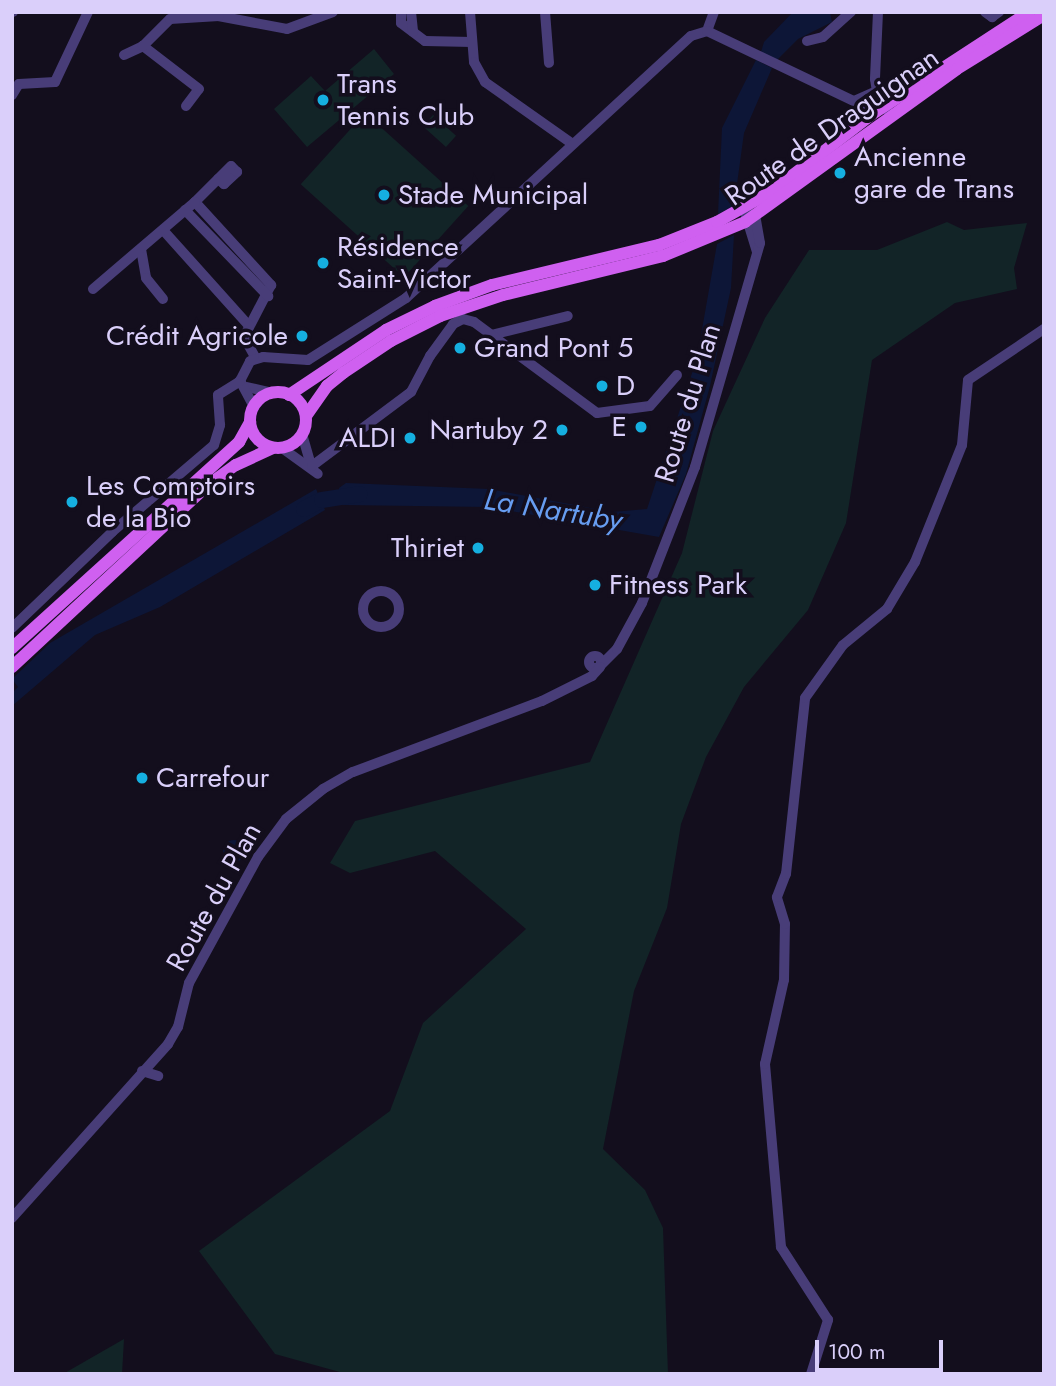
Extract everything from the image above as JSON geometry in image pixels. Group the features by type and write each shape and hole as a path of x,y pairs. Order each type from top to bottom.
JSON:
{"main road":[{"name":"Route de Draguignan","path":"306,416 327,386 343,373 391,341 440,316 503,295 663,256 715,237 866,116 1029,12"},
{"name":"Route de Draguignan","path":"289,395 386,330 435,306 492,285 659,245 717,222 744,216 828,164 898,112 1044,15"},
{"path":"12,648 239,442 250,422 254,407 272,393 289,395 306,416 302,434 208,485 12,667"},
{"path":"250,422 257,439 277,448"}],"street":[{"path":"12,95 19,84 55,82 88,12"},
{"path":"195,12 287,29 333,12"},
{"path":"401,12 401,23 435,44 472,42"},
{"path":"411,12 413,32"},
{"path":"471,12 474,62 485,82 571,143"},
{"path":"545,12 549,63"},
{"path":"707,32 714,12"},
{"path":"807,41 823,37 851,12"},
{"path":"878,12 876,90 884,107 898,112"},
{"path":"985,12 992,18 999,12"},
{"path":"124,55 143,46 170,19 225,16"},
{"path":"255,357 309,360 406,298 571,143 691,36 707,32 854,101 866,116 862,130 828,164"},
{"path":"143,46 199,89 186,106"},
{"path":"854,101 876,90"},
{"path":"93,289 186,210 218,179"},
{"path":"195,202 266,276 271,285 268,296 248,326 244,337 255,357"},
{"path":"186,210 268,296"},
{"name":"Route du Plan","path":"12,1218 178,1027 189,984 258,857 286,819 323,789 353,772 542,701 577,682 621,640 642,603 695,467 757,252 744,216"},
{"path":"163,230 248,326"},
{"path":"141,249 146,278 163,299"},
{"path":"491,335 568,316"},
{"path":"315,470 411,392 453,324 463,319 491,335 597,413 650,406 677,375"},
{"path":"811,1374 828,1320 781,1247 765,1064 784,980 785,924 777,897 786,874 805,698 843,645 887,609 915,562 962,445 968,380 1044,329"},
{"path":"254,407 244,384 255,357"},
{"path":"12,628 112,532 214,445 220,425 218,395 244,384 272,393"},
{"path":"302,434 315,470"},
{"path":"277,448 315,470"},
{"path":"142,1071 158,1076"}],"shaded area":[{"name":"Trans Tennis Club","path":"374,49 394,74 307,147 274,109 311,76 325,91"},
{"name":"Stade Municipal","path":"365,113 468,206 404,277 301,184"},
{"path":"433,115 456,136 446,147 423,126"},
{"path":"947,222 964,230 1027,223 1014,268 1017,289 955,303 872,360 846,523 808,610 744,687 706,757 681,824 667,908 634,991 603,1149 645,1190 663,1228 668,1374 347,1374 275,1354 199,1251 390,1111 423,1023 526,929 435,851 350,873 330,863 355,821 590,762 682,553 713,431 765,318 809,250 877,250"},
{"path":"124,1339 122,1374 63,1374"}],"water":[{"path":"793,12 830,12 832,22 798,39 777,60 761,52 764,42"},
{"path":"756,60 772,68 744,133 734,206 718,214 722,128"},
{"path":"734,235 731,288 710,386 686,474 659,537 488,507 343,505 339,488 346,483 489,489 612,512 647,509 697,358 717,244"},
{"path":"316,489 325,510 160,607 95,635 12,706 12,693 18,687 12,679 50,643"},
{"path":"234,840 242,843 245,851 242,859 234,862 226,859 223,851 226,843"}],"waterway":[{"name":"La Nartuby","path":"304,509 322,500 360,494"}],"place":[{"name":"Trans Tennis Club","path":"323,100"},
{"name":"Ancienne gare de Trans","path":"840,173"},
{"name":"Stade Municipal","path":"384,195"},
{"name":"Résidence Saint-Victor","path":"323,263"},
{"name":"Crédit Agricole","path":"302,336"},
{"name":"Grand Pont 5","path":"460,348"},
{"name":"D","path":"602,386"},
{"name":"E","path":"641,427"},
{"name":"Nartuby 2","path":"562,430"},
{"name":"ALDI","path":"410,438"},
{"name":"Les Comptoirs de la Bio","path":"72,502"},
{"name":"Thiriet","path":"478,548"},
{"name":"Fitness Park","path":"595,585"},
{"name":"Carrefour","path":"142,778"}]}
